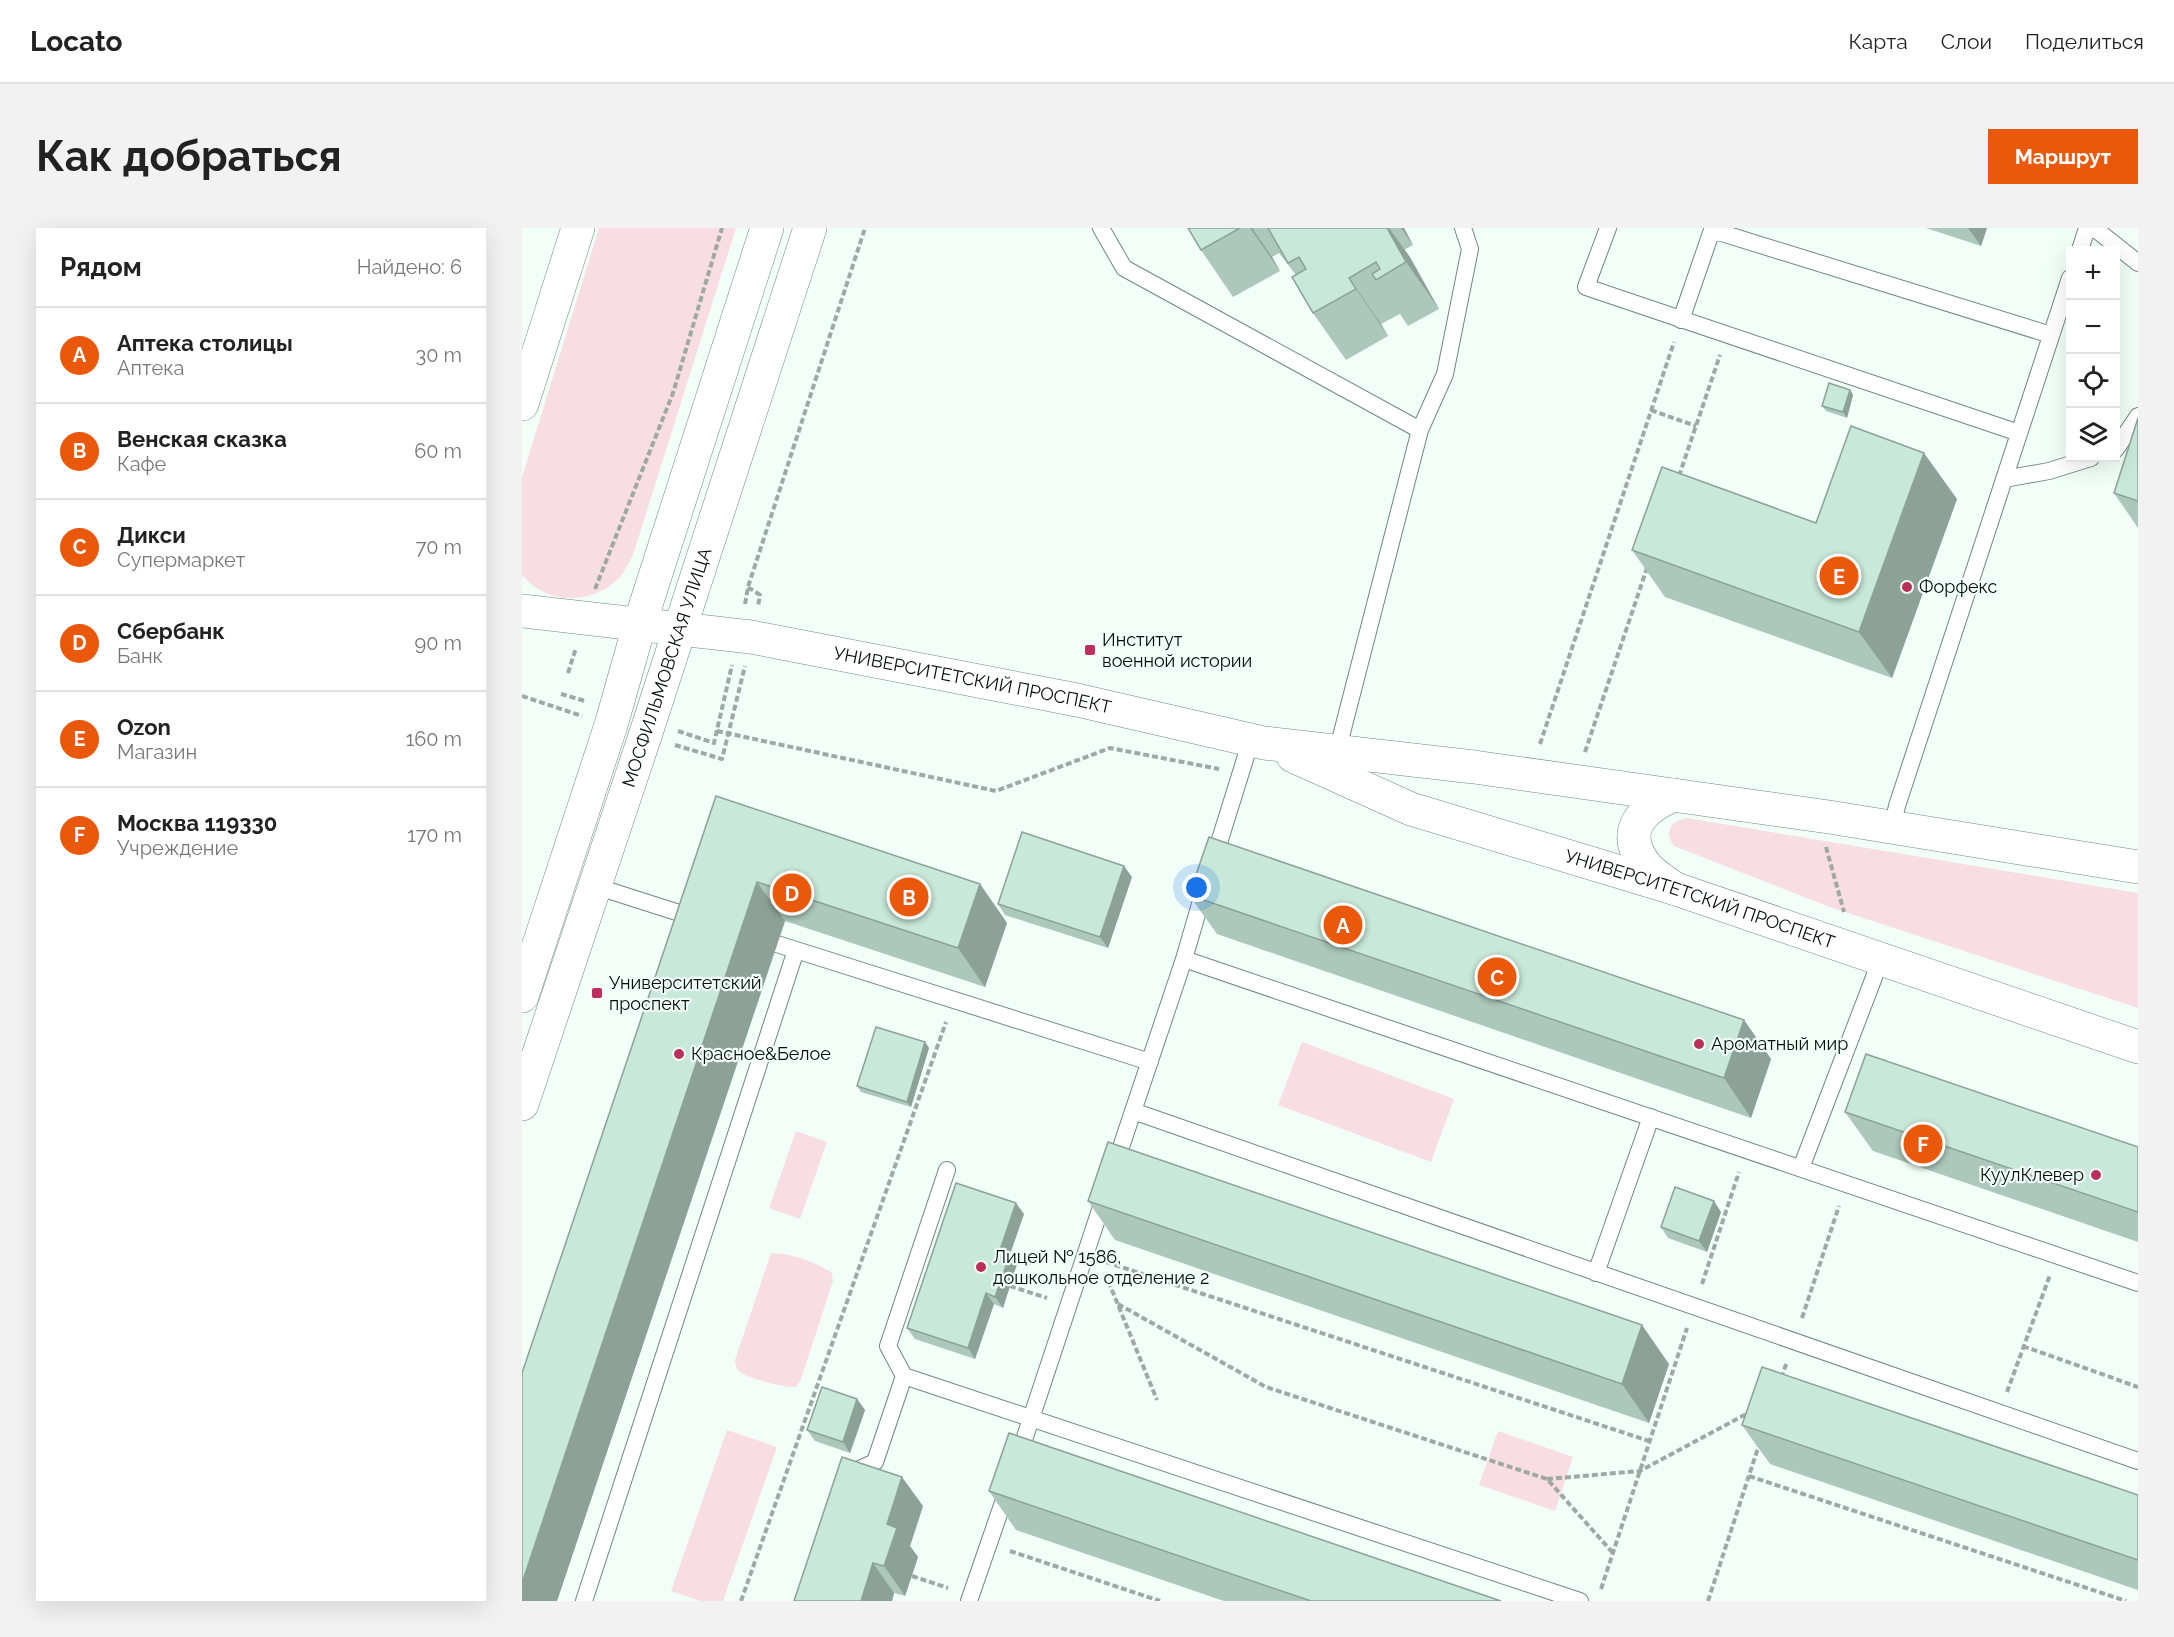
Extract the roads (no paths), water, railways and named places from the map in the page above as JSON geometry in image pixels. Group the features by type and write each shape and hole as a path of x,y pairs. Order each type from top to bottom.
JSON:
{"main road":[{"path":"522,404 578,228"},
{"name":"МОСФИЛЬМОВСКАЯ УЛИЦА","path":"522,996 611,725 640,623 766,228"},
{"name":"МОСФИЛЬМОВСКАЯ УЛИЦА","path":"522,1104 810,228"},
{"name":"УНИВЕРСИТЕТСКИЙ ПРОСПЕКТ","path":"522,610 751,637 1018,689 1257,741 1463,765 1674,795 1892,827 2138,867"},
{"name":"УНИВЕРСИТЕТСКИЙ ПРОСПЕКТ","path":"1257,741 1411,809 1673,888 2138,1047"},
{"path":"1673,888 1648,867 1636,848 1635,829 1643,813 1656,802 1674,795"}],"lane":[{"path":"1101,228 1124,268 1420,430"},
{"path":"1336,752 1420,430 1445,374 1470,249 1463,228"},
{"path":"1608,228 1586,287 2019,432"},
{"path":"2081,246 2087,228"},
{"path":"2094,228 2138,263"},
{"path":"1681,320 1708,229 2051,335"},
{"path":"1892,827 2066,290"},
{"path":"2120,442 2138,416"},
{"path":"2004,479 2049,471 2078,462"},
{"path":"969,1601 1257,741"},
{"path":"595,886 713,923"},
{"path":"777,944 1150,1062"},
{"path":"584,1601 796,950"},
{"path":"1184,959 2138,1283"},
{"path":"1801,1168 1881,959"},
{"path":"1133,1111 2138,1461"},
{"path":"1596,1274 1651,1117"},
{"path":"947,1170 888,1346 904,1376 1580,1601"},
{"path":"839,1489 843,1477 875,1462 904,1376"}],"place":[{"name":"Ozon","path":"1839,576"},
{"name":"Форфекс","path":"1907,587"},
{"name":"Институт военной истории","path":"1090,650"},
{"name":"Сбербанк","path":"792,893"},
{"name":"Венская сказка","path":"909,897"},
{"name":"Аптека столицы","path":"1343,925"},
{"name":"Дикси","path":"1497,977"},
{"name":"Университетский проспект","path":"597,993"},
{"name":"Ароматный мир","path":"1699,1044"},
{"name":"Красное&Белое","path":"679,1054"},
{"name":"Москва 119330","path":"1923,1144"},
{"name":"КуулКлевер","path":"2096,1175"},
{"name":"Лицей № 1586, дошкольное отделение 2","path":"981,1267"}]}
